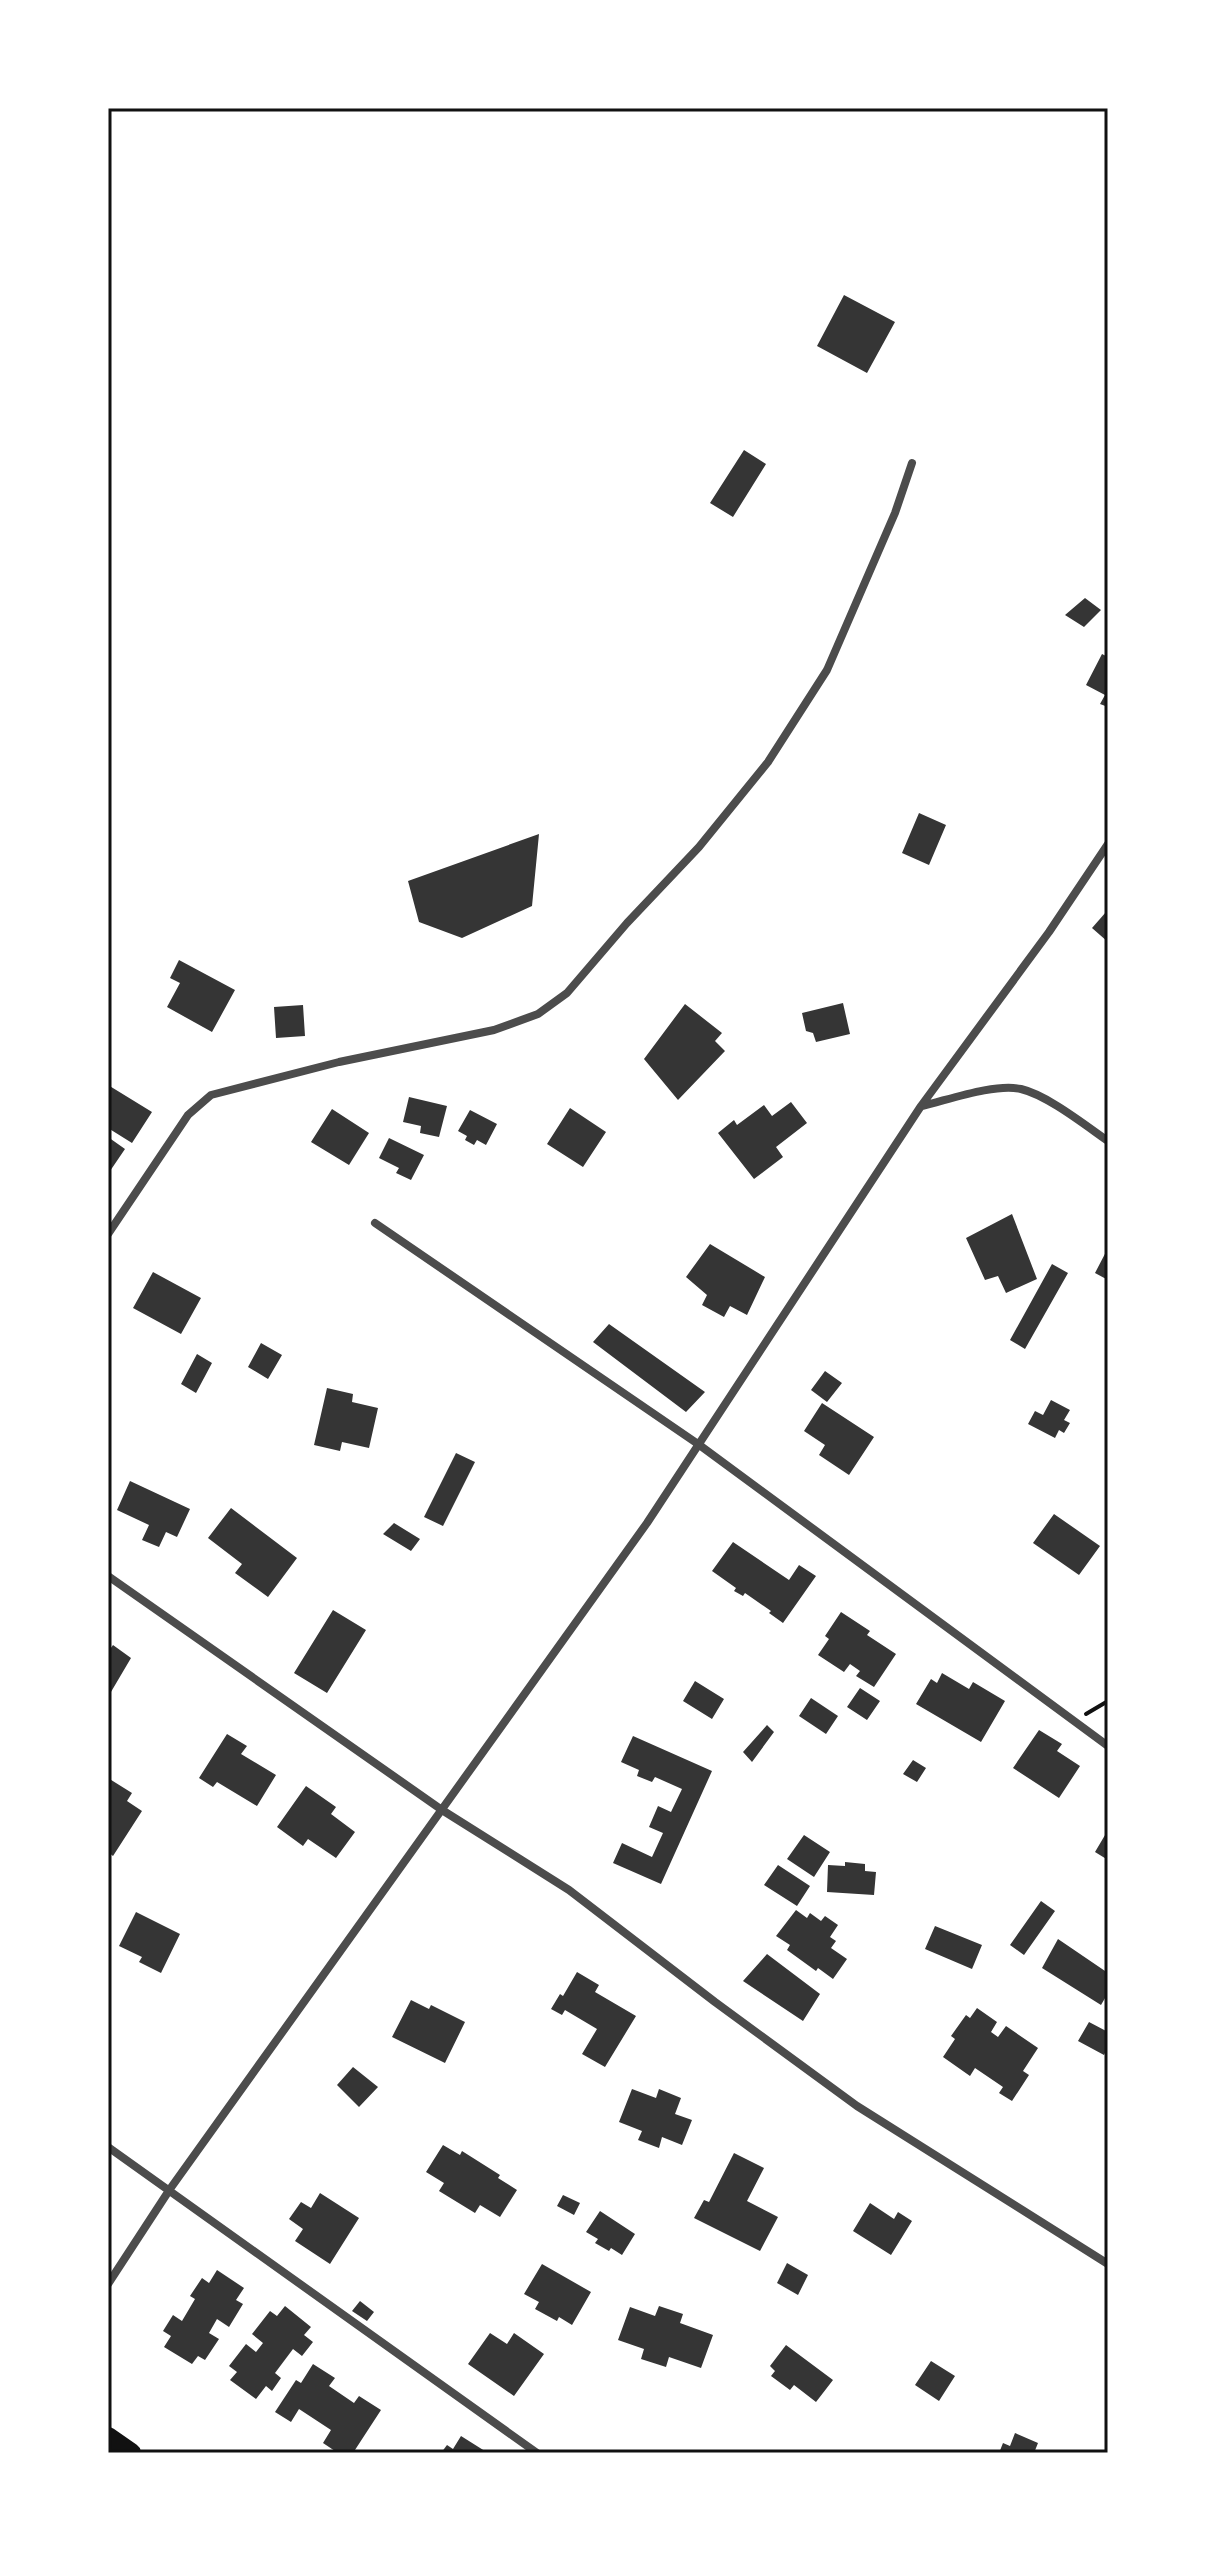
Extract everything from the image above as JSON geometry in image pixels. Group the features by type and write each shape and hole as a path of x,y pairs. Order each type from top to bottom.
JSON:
{"highway":[{"path":"108,2437 131,2453"}],"street":[{"path":"108,1234 188,1115 211,1095 339,1062 494,1030 538,1014 567,993 627,923 699,847 768,762 827,670 895,513 912,463"},
{"path":"108,2284 170,2189 647,1523 921,1106 1049,932 1108,844"},
{"path":"921,1106 994,1090 1018,1088 1036,1094 1108,1141"},
{"path":"375,1223 698,1444 1108,1746"},
{"path":"108,1576 442,1810 569,1890 857,2106 1108,2264"},
{"path":"108,2147 537,2453"}],"path":[{"path":"1074,1722 1108,1701"}],"building":[{"path":"844,295 895,322 867,373 817,346"},
{"path":"744,450 766,464 733,517 710,503"},
{"path":"1085,598 1101,610 1084,627 1065,615"},
{"path":"1102,654 1108,657 1108,707 1100,704 1105,695 1086,685"},
{"path":"919,813 946,825 929,865 902,853"},
{"path":"539,834 532,906 462,938 419,922 408,881"},
{"path":"1108,913 1108,942 1092,928"},
{"path":"179,960 235,990 212,1032 167,1007 180,983 170,978"},
{"path":"843,1003 850,1034 816,1042 813,1033 806,1031 802,1013"},
{"path":"685,1004 722,1033 715,1041 725,1051 678,1100 644,1059"},
{"path":"303,1005 305,1036 276,1038 274,1007"},
{"path":"108,1085 152,1112 132,1143 108,1128"},
{"path":"409,1097 447,1106 439,1137 420,1133 421,1126 403,1122"},
{"path":"791,1102 807,1123 776,1147 783,1157 754,1179 718,1133 734,1120 737,1125 764,1105 772,1116"},
{"path":"570,1108 606,1132 583,1167 547,1144"},
{"path":"332,1109 369,1133 349,1165 311,1142"},
{"path":"470,1110 497,1124 486,1145 477,1140 474,1145 458,1131"},
{"path":"108,1137 125,1149 108,1174"},
{"path":"389,1138 424,1155 411,1180 396,1173 399,1168 379,1158"},
{"path":"1012,1214 1037,1279 1006,1293 998,1276 985,1280 966,1238"},
{"path":"710,1244 765,1277 747,1315 730,1306 724,1317 702,1305 707,1295 686,1277"},
{"path":"1108,1248 1108,1280 1095,1273"},
{"path":"1052,1264 1068,1273 1025,1349 1010,1340"},
{"path":"153,1272 201,1298 181,1334 133,1308"},
{"path":"609,1324 705,1392 686,1412 593,1342"},
{"path":"261,1343 282,1355 268,1379 248,1367"},
{"path":"197,1354 212,1363 196,1393 181,1384"},
{"path":"825,1371 842,1383 827,1402 811,1390"},
{"path":"327,1388 353,1394 352,1402 378,1408 369,1448 342,1442 340,1451 314,1445"},
{"path":"1051,1400 1070,1410 1064,1420 1070,1423 1064,1433 1059,1430 1055,1438 1028,1424 1035,1411 1043,1415"},
{"path":"822,1403 874,1437 849,1475 819,1455 825,1445 804,1431"},
{"path":"456,1453 475,1462 443,1526 424,1517"},
{"path":"130,1481 190,1509 177,1537 166,1532 159,1547 142,1540 149,1525 117,1510"},
{"path":"231,1508 297,1558 268,1597 235,1573 242,1564 208,1538"},
{"path":"1054,1514 1100,1546 1079,1575 1033,1543"},
{"path":"394,1523 420,1539 411,1551 383,1534"},
{"path":"733,1542 789,1580 799,1565 816,1576 783,1623 745,1593 743,1596 734,1591 736,1588 712,1571"},
{"path":"333,1610 366,1630 327,1693 294,1673"},
{"path":"841,1612 870,1631 867,1635 896,1654 874,1687 856,1676 860,1671 850,1664 844,1672 818,1655 829,1639 825,1636"},
{"path":"113,1645 131,1658 108,1697 108,1652"},
{"path":"942,1673 969,1689 973,1682 1005,1701 981,1742 916,1704 931,1679 937,1683"},
{"path":"695,1681 724,1699 712,1719 683,1701"},
{"path":"860,1688 880,1701 867,1720 847,1707"},
{"path":"811,1698 838,1716 826,1734 799,1716"},
{"path":"767,1725 774,1732 752,1762 743,1752"},
{"path":"1039,1730 1062,1744 1057,1751 1080,1766 1059,1798 1013,1768"},
{"path":"227,1734 247,1746 241,1754 276,1775 257,1806 217,1782 213,1787 199,1778"},
{"path":"633,1736 712,1771 661,1884 613,1863 622,1843 652,1857 663,1833 649,1827 658,1806 671,1812 682,1789 655,1777 652,1782 637,1776 639,1770 621,1762"},
{"path":"913,1760 926,1768 917,1782 903,1774"},
{"path":"108,1778 132,1793 127,1801 142,1811 113,1856 108,1852"},
{"path":"306,1786 336,1807 331,1814 355,1832 336,1858 308,1839 303,1846 277,1827"},
{"path":"1108,1830 1108,1860 1095,1852"},
{"path":"804,1835 830,1852 814,1877 787,1859"},
{"path":"845,1862 865,1864 865,1871 876,1872 874,1895 827,1892 828,1865 845,1866"},
{"path":"778,1865 810,1886 797,1906 764,1885"},
{"path":"1041,1901 1055,1911 1024,1955 1010,1945"},
{"path":"796,1910 807,1918 810,1913 821,1921 825,1916 838,1925 830,1937 836,1941 831,1948 847,1959 833,1979 787,1950 790,1945 776,1936"},
{"path":"136,1912 180,1934 161,1973 139,1962 142,1957 119,1946"},
{"path":"935,1926 982,1945 972,1969 925,1949"},
{"path":"1058,1939 1108,1973 1108,1993 1101,2005 1042,1968"},
{"path":"767,1954 820,1994 803,2021 743,1981"},
{"path":"577,1972 599,1985 595,1992 636,2016 605,2067 582,2054 597,2029 565,2010 562,2015 551,2009"},
{"path":"411,2000 429,2009 431,2005 465,2022 445,2063 392,2037"},
{"path":"977,2008 997,2022 991,2032 998,2037 1006,2026 1038,2048 1023,2071 1029,2075 1012,2101 999,2093 1003,2087 975,2068 970,2076 943,2057 955,2039 951,2036 966,2015 970,2018"},
{"path":"1089,2022 1108,2032 1108,2047 1104,2055 1078,2041"},
{"path":"353,2067 378,2087 359,2107 337,2085"},
{"path":"632,2089 656,2098 659,2089 681,2098 675,2114 692,2120 682,2145 662,2137 659,2148 638,2140 642,2131 619,2122"},
{"path":"443,2145 460,2155 462,2151 500,2175 498,2178 517,2190 500,2217 480,2205 475,2213 439,2191 444,2183 426,2172"},
{"path":"734,2153 764,2168 747,2201 778,2217 760,2251 694,2218 704,2200 709,2202"},
{"path":"320,2193 359,2218 330,2264 295,2241 303,2229 289,2219 301,2202 311,2208"},
{"path":"563,2195 580,2203 574,2215 557,2206"},
{"path":"870,2203 894,2219 898,2212 912,2221 891,2255 853,2231"},
{"path":"600,2211 635,2234 622,2255 595,2243 598,2239 586,2232"},
{"path":"787,2263 808,2275 798,2295 777,2283"},
{"path":"542,2264 591,2292 572,2325 535,2309 539,2302 524,2294"},
{"path":"217,2270 244,2288 236,2300 243,2304 229,2327 217,2319 209,2333 219,2339 205,2360 198,2356 192,2364 164,2347 171,2336 163,2331 173,2315 182,2321 195,2299 190,2296 202,2278 209,2283"},
{"path":"360,2301 374,2312 367,2321 352,2311"},
{"path":"285,2306 311,2327 304,2335 313,2342 302,2356 293,2349 275,2373 281,2378 272,2391 266,2386 256,2399 230,2380 237,2372 229,2366 246,2344 256,2352 263,2343 252,2334 270,2311 277,2316"},
{"path":"659,2306 683,2314 680,2323 713,2335 701,2368 669,2357 666,2367 641,2359 644,2349 618,2340 630,2307 655,2316"},
{"path":"490,2333 507,2344 514,2333 544,2354 514,2396 468,2364"},
{"path":"786,2345 833,2380 816,2402 794,2385 790,2390 771,2376 775,2371 770,2366"},
{"path":"931,2361 955,2376 939,2401 915,2385"},
{"path":"313,2364 335,2378 329,2386 354,2403 359,2396 381,2410 353,2453 338,2453 323,2443 331,2430 299,2409 291,2422 275,2412 296,2380 301,2383"},
{"path":"1015,2433 1038,2443 1034,2453 999,2453 1003,2443 1010,2446"},
{"path":"461,2436 488,2453 441,2453 447,2445 453,2449"}]}
